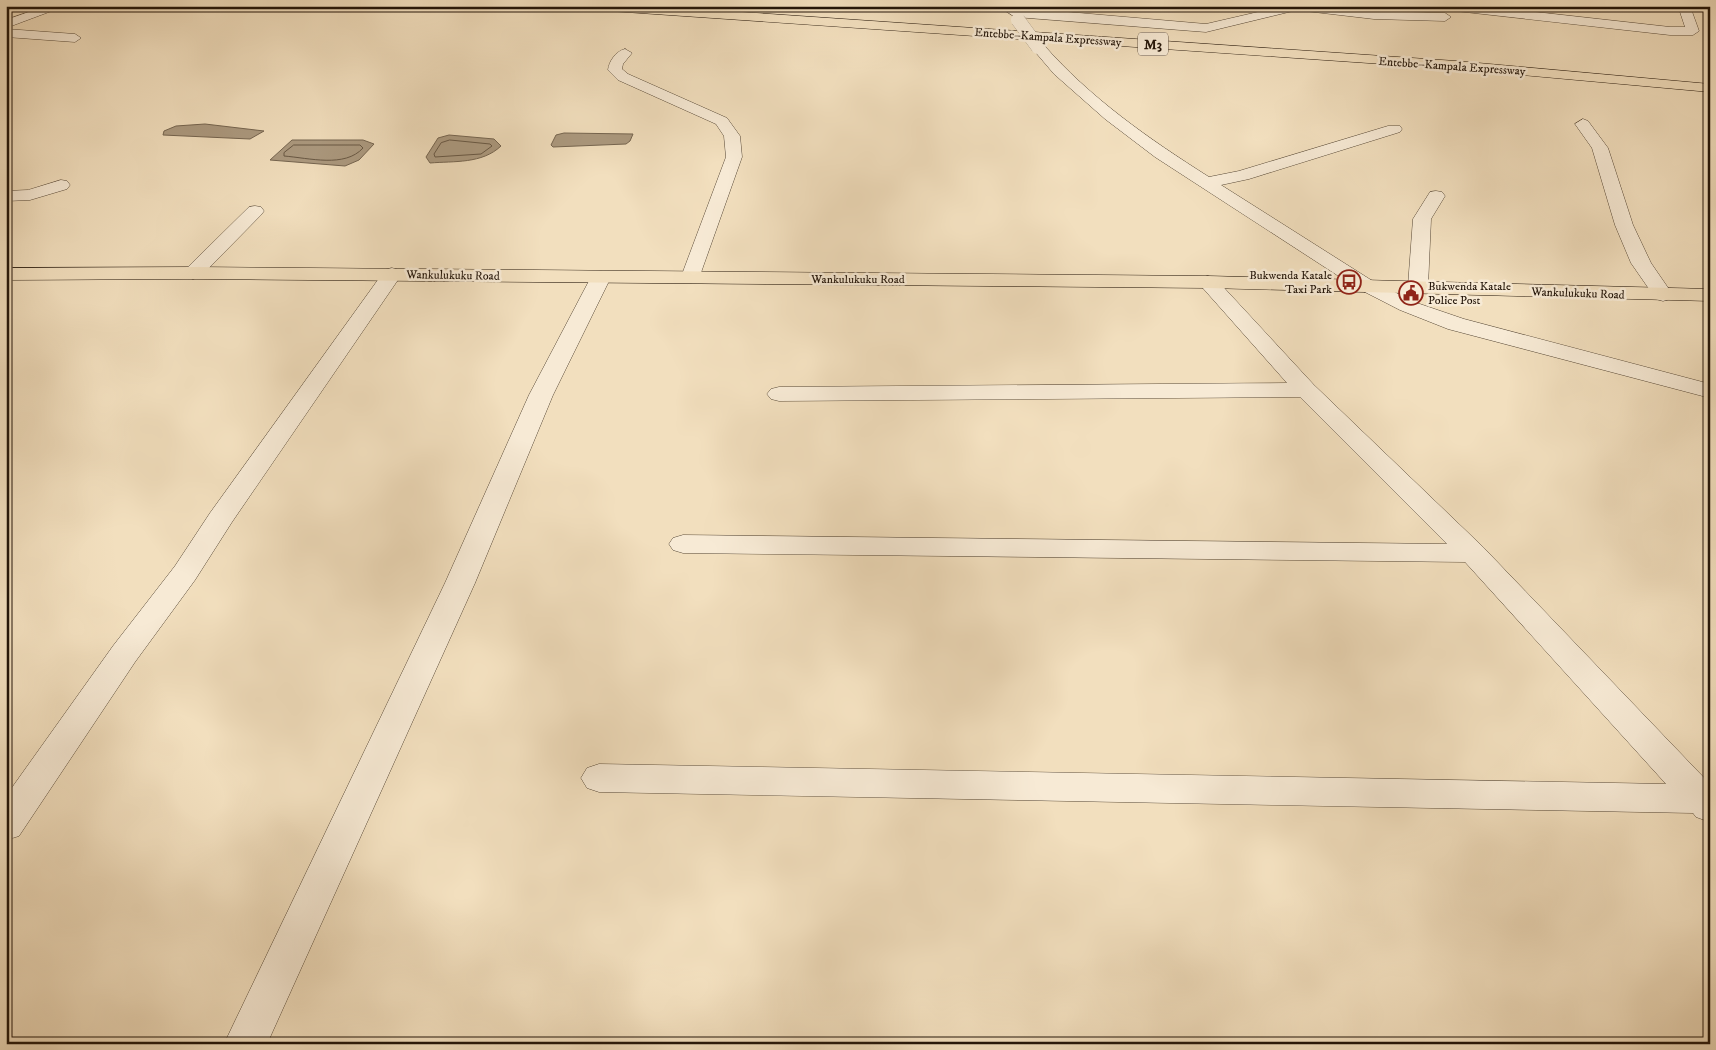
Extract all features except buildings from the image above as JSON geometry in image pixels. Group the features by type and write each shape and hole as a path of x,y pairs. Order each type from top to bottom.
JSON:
{"main road":[{"name":"Entebbe–Kampala Expressway","path":"596,6 1456,65 1710,88"},
{"name":"Entebbe–Kampala Expressway","path":"689,6 1319,48 1710,82"},
{"name":"Wankulukuku Road","path":"6,274 392,274 1208,282 1364,284 1594,294 1710,294"}],"street":[{"path":"6,24 59,6"},
{"path":"1004,6 1017,16 1038,47 1059,71 1110,116 1161,154 1364,284 1408,306 1456,324 1710,391"},
{"path":"1262,6 1280,12"},
{"path":"1017,16 1206,28 1300,7 1374,15 1446,12 1693,32 1684,6"},
{"path":"6,32 75,38"},
{"path":"625,52 616,63 615,70 623,78 722,121 732,136 734,157 691,277"},
{"path":"1582,124 1600,148 1624,225 1641,263 1663,294"},
{"path":"1206,183 1243,175 1394,129"},
{"path":"6,196 30,195 61,185"},
{"path":"1418,286 1419,242 1422,219 1436,196"},
{"path":"193,273 255,211"},
{"path":"6,825 124,654 185,573 220,519 392,274"},
{"path":"245,1044 460,584 541,395 601,277"},
{"path":"1208,282 1306,390 1473,553 1705,804"},
{"path":"780,394 1306,390"},
{"path":"683,544 1473,553"},
{"path":"599,778 1705,804"}],"water":[{"path":"205,124 264,131 250,139 163,135 164,131 176,126"},
{"path":"564,133 633,134 630,141 626,144 553,147 551,145 556,135"},
{"path":"449,135 494,139 501,146 477,159 430,163 426,157 438,138"},
{"path":"292,140 363,140 374,144 359,160 345,166 270,160"}],"place":[{"name":"Bukwenda Katale Taxi Park","path":"1349,282"},
{"name":"Bukwenda Katale Police Post","path":"1411,293"}]}
